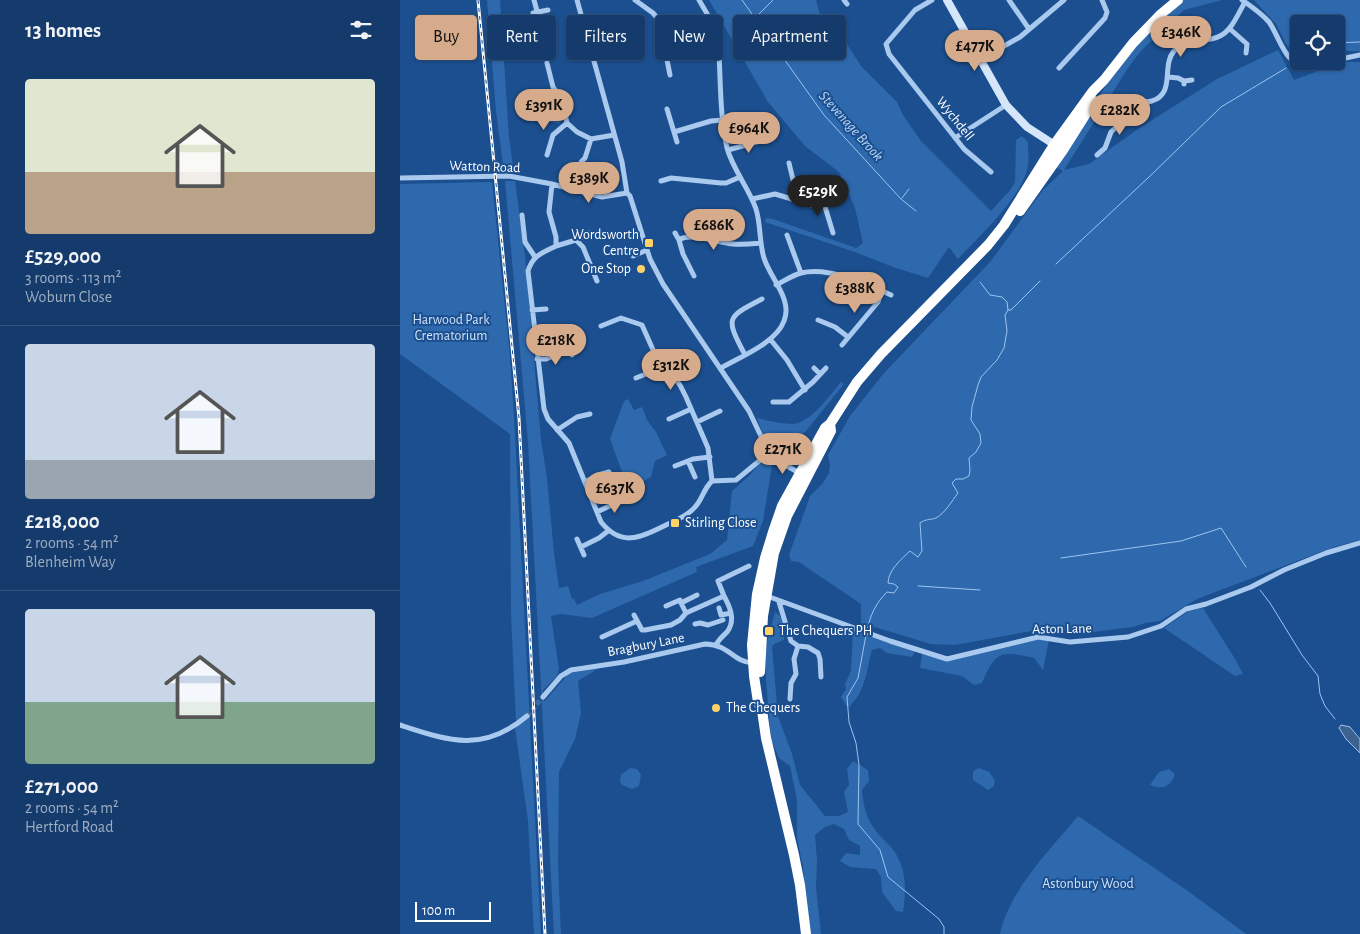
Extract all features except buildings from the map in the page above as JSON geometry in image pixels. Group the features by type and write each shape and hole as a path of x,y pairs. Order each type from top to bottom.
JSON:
{"highway":[{"path":"806,934 800,885 766,738 762,710 756,692 756,664 752,645 762,595 765,558 782,506 818,448 831,431 830,424 857,382 881,354 988,245 1004,225 1022,209 1059,147 1098,95 1104,80 1132,43 1178,0"}],"street":[{"path":"534,0 535,12 548,10"},
{"path":"577,0 625,177 627,193 632,202 647,250 663,284 749,411 768,453 803,475"},
{"path":"635,0 657,16 671,67 670,75"},
{"path":"699,0 716,29 718,38 723,120 728,150 752,199 758,217 764,259 785,302 786,314 782,325 770,339 721,368"},
{"name":"Wychdell","path":"932,0 915,10 886,44 888,54 955,138 990,172"},
{"path":"947,0 1006,105 1027,127 1059,147"},
{"path":"1009,0 1029,29"},
{"path":"981,59 1029,29 1064,0"},
{"path":"1059,68 1105,18 1107,12 1102,0"},
{"path":"1129,98 1148,102 1159,97 1166,88 1168,60 1177,47 1192,40 1219,37 1230,29 1244,1 1264,17 1286,55 1290,58"},
{"path":"1230,29 1247,44 1246,53"},
{"path":"1345,58 1360,55"},
{"path":"547,62 553,87 560,98 567,123 577,132 591,138 614,135"},
{"path":"1168,77 1178,78 1184,83 1192,80"},
{"path":"1097,156 1105,148 1113,129 1127,117 1136,101"},
{"path":"955,138 1006,105"},
{"path":"667,109 677,142"},
{"path":"674,132 711,121 723,120"},
{"path":"547,155 553,135 567,123"},
{"path":"584,174 581,162 585,158 591,138"},
{"path":"728,150 764,140"},
{"path":"974,167 978,161"},
{"path":"789,163 794,184 791,198"},
{"name":"Watton Road","path":"400,178 509,176 552,184 602,197 627,193"},
{"path":"661,181 671,178 726,183 740,177"},
{"path":"552,184 549,212 556,237 556,246"},
{"path":"752,199 772,194 812,205 825,206"},
{"path":"822,197 833,233"},
{"path":"522,215 525,242 535,257"},
{"path":"589,233 576,240 556,246 535,257 531,262 528,272 544,409 548,419 569,443 597,512 608,531 617,536 638,538 685,516 695,507 712,481 710,457 692,409 680,385 662,364 650,344 642,325 621,318 601,326"},
{"path":"675,233 694,276"},
{"path":"787,235 801,273"},
{"path":"679,240 693,237 732,244 761,243"},
{"path":"576,240 583,248 597,281"},
{"path":"790,247 797,245"},
{"path":"633,256 647,250"},
{"path":"690,268 696,265"},
{"path":"776,285 801,273 834,273 891,295"},
{"path":"842,345 878,302 882,291"},
{"path":"745,355 732,329 732,322 735,314 754,306 762,299"},
{"path":"532,310 546,309"},
{"path":"818,320 825,326 834,327 848,337"},
{"path":"770,339 787,360 804,390"},
{"path":"566,341 572,355"},
{"path":"537,359 546,359 570,349"},
{"path":"636,378 653,371 662,364"},
{"path":"814,368 820,374"},
{"path":"773,402 790,405 826,368"},
{"path":"670,419 692,409"},
{"path":"697,422 710,413 720,411"},
{"path":"557,430 577,417 590,414"},
{"path":"678,416 680,422"},
{"path":"712,481 736,480 768,453"},
{"path":"675,466 698,458 710,457"},
{"path":"688,461 695,477"},
{"path":"585,482 597,473 609,472"},
{"path":"597,512 624,499"},
{"path":"581,547 608,531"},
{"path":"577,539 584,555"},
{"name":"Aston Lane","path":"762,595 890,641 947,659 1038,637 1070,642 1128,637 1161,626 1186,609 1206,604 1252,587 1284,570 1360,542"},
{"path":"750,566 718,581 731,613 730,627 716,645 726,649 743,662 756,664"},
{"path":"666,606 697,596"},
{"path":"602,637 636,618 642,630 674,624 686,613 724,596"},
{"path":"681,602 686,613"},
{"path":"778,602 791,641 798,646 808,647 818,652 821,677"},
{"path":"719,608 723,620"},
{"path":"695,624 708,625 723,620 731,613"},
{"name":"Bragbury Lane","path":"544,697 558,678 571,670 624,662 704,644 716,645"},
{"path":"790,699 788,682 796,674 794,659 798,646"},
{"path":"400,725 431,735 472,741 485,740 501,734 527,716"}],"green space":[{"path":"487,0 500,0 501,15 488,15"},
{"path":"709,0 816,0 820,15 733,15 733,41 723,24 723,15 718,15"},
{"path":"1182,0 1222,0 1184,10 1140,52 1064,170 1089,164 1138,129 1217,79 1278,50 1294,80 1321,70 1345,70 1345,62 1360,62 1360,540 1334,547 1197,599 1160,621 1133,627 1093,632 1037,630 955,645 931,644 861,623 861,604 799,562 791,561 789,555 810,496 823,483 829,473 828,455 850,416 884,373 990,262 1043,190 1063,171 1054,166 1134,46"},
{"path":"1254,0 1360,0 1360,51 1345,51 1345,15 1290,15 1290,49 1276,24"},
{"path":"846,43 861,66 897,102 903,115 921,141 991,211 1015,182 1016,140 1022,136 1028,142 1028,162 1025,177 1010,202 988,228 958,259 949,247 928,278 765,222 766,218 773,219 856,248 863,243 855,208 839,172 805,146 768,102 744,60 846,60"},
{"path":"492,60 504,60 509,137 514,173 504,173"},
{"path":"529,91 529,96 543,99 545,94 554,92 561,108 562,116 559,124 542,120 536,121 533,116 517,115 515,106 523,92"},
{"path":"505,181 515,181 525,256 541,440 559,588 568,586 572,599 574,599 577,605 600,594 643,581 710,554 727,540 732,491 762,461 772,465 763,521 753,546 696,567 697,572 592,618 561,614 551,616 559,669 557,676 543,690 544,702 569,673 599,668 578,681 581,713 575,739 559,772 558,865 561,934 554,934 528,442"},
{"name":"Harwood Park Crematorium","path":"492,182 510,356 514,416 541,934 534,934 528,821 515,728 527,719 516,722 511,615 510,434 400,354 400,184"},
{"path":"841,382 844,384 806,431 781,452 766,443 757,418 793,424 807,419"},
{"path":"628,399 634,410 642,407 647,420 656,432 667,455 655,461 651,477 635,486 626,483 610,439 624,401"},
{"path":"1203,608 1243,674 1235,676 1164,628 1189,611"},
{"path":"775,612 783,621 784,628 784,640 774,644 772,647 778,716 792,754 800,785 825,816 839,816 848,812 844,792 849,785 847,769 853,761 868,770 869,781 862,790 864,805 870,822 895,852 900,861 905,889 903,912 896,911 882,892 881,877 876,869 850,867 840,861 846,853 860,855 860,846 849,840 844,829 834,824 825,827 815,835 817,860 816,887 821,934 809,934 803,867 797,838 797,800 790,766 779,758 771,740 765,649"},
{"path":"853,630 915,651 912,657 887,653 880,648 872,650 862,688 848,708 841,697 846,689 845,684 851,671"},
{"path":"1039,638 1049,640 1043,670 1034,658 1007,654 996,659 991,664 982,683 974,685 962,676 920,668 922,654 947,660"},
{"path":"630,768 637,769 641,775 639,786 632,789 622,785 620,782 621,775"},
{"path":"979,768 989,772 995,780 994,786 988,790 973,780 973,771"},
{"path":"1169,769 1175,774 1168,785 1158,787 1150,785 1159,772"},
{"name":"Astonbury Wood","path":"1078,816 1188,891 1246,934 1000,934 1005,917 1021,886"}],"shaded area":[{"path":"1341,725 1350,727 1360,739 1360,753 1346,739 1339,728"}],"waterway":[{"name":"Stevenage Brook","path":"742,0 824,115 901,199 916,211"},
{"path":"758,15 773,0"},
{"path":"1345,43 1360,42"},
{"path":"1056,264 1221,107 1286,68"},
{"path":"902,198 909,189"},
{"path":"1008,310 1011,310 1040,281"},
{"name":"Stevenage Brook","path":"867,631 872,615 880,600 887,592 894,593 898,587 888,583 890,574 899,561 910,551 918,557 922,551 920,523 936,518 948,507 958,493 952,483 956,479 963,479 969,476 969,458 976,452 981,443 980,434 971,420 972,407 981,377 997,360 1004,348 1007,331 1005,315 1008,310 1007,302 1002,297 990,295 980,282"},
{"path":"1061,558 1181,541 1221,528 1246,567"},
{"path":"918,586 980,590"},
{"path":"1260,590 1302,655 1318,676 1320,694 1325,706 1335,719"},
{"name":"Stevenage Brook","path":"866,635 858,678 847,697 849,722 856,743 859,765 858,824 880,850 888,877 939,919 944,927 944,934"}],"tunnel":[{"path":"527,716 543,697"}],"railway":[{"path":"478,0 519,418 545,934"}],"place":[{"name":"Wordsworth Centre","path":"649,243"},
{"name":"One Stop","path":"641,269"},
{"name":"Stirling Close","path":"675,523"},
{"name":"The Chequers PH","path":"769,631"},
{"name":"The Chequers","path":"716,708"}]}
